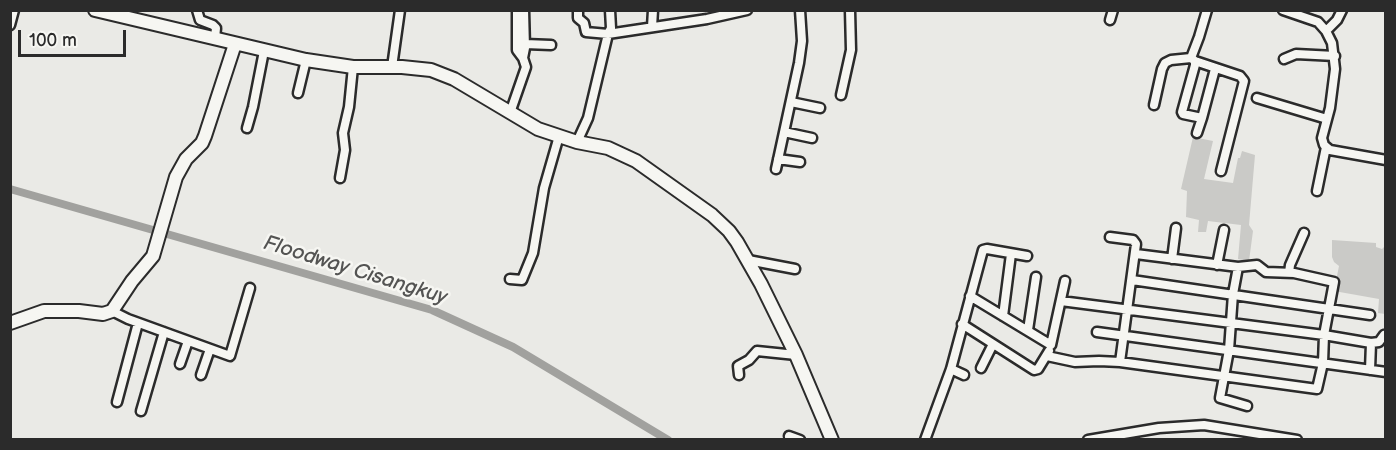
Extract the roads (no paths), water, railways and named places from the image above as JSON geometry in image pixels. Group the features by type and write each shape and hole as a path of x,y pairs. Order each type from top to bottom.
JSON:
{"street":[{"path":"10,25 14,10"},
{"path":"95,10 306,60 353,67 431,70 446,76 538,129 577,142 608,148 642,164 725,226 737,242 796,355 832,440"},
{"path":"197,10 200,20 216,28 215,38"},
{"path":"392,67 400,10"},
{"path":"510,113 526,67 517,50 517,10"},
{"path":"523,58 524,10"},
{"path":"578,10 586,32 609,34 707,20 747,10"},
{"path":"577,142 588,118 611,28 610,10"},
{"path":"652,10 652,27"},
{"path":"776,169 800,63 802,41 800,10"},
{"path":"841,95 851,50 850,10"},
{"path":"1110,20 1113,10"},
{"path":"1202,118 1182,112 1193,73 1193,59 1207,10"},
{"path":"1283,10 1318,22 1332,43 1335,56 1334,86 1322,138 1326,147 1330,150 1386,160"},
{"path":"1326,31 1337,20 1342,10"},
{"path":"10,323 44,311 106,314 112,311 132,280 153,256 176,177 186,159 202,143 235,44"},
{"path":"525,44 551,45"},
{"path":"247,128 254,107 264,51"},
{"path":"1284,58 1296,54 1335,56"},
{"path":"1154,105 1159,77 1165,63 1177,59 1193,59 1215,69 1240,76 1244,81 1221,171"},
{"path":"298,93 306,60"},
{"path":"340,178 345,150 343,133 349,107 353,67"},
{"path":"1197,133 1215,69"},
{"path":"1257,98 1327,119"},
{"path":"791,102 820,108"},
{"path":"784,132 812,138"},
{"path":"510,279 522,280 533,253 544,188 559,136"},
{"path":"1317,190 1326,147"},
{"path":"778,159 801,162"},
{"path":"1172,259 1176,228"},
{"path":"1217,265 1224,230"},
{"path":"1288,273 1304,233"},
{"path":"1110,237 1135,241 1136,254 1120,362"},
{"path":"925,440 951,369 983,250 1027,256"},
{"path":"1003,316 1011,254"},
{"path":"1047,356 1076,363 1120,362 1315,390 1323,363 1324,335 1334,282 1288,273 1266,272 1257,265 1238,267 1136,254"},
{"path":"748,260 795,269"},
{"path":"1238,267 1233,294 1229,350 1220,399 1247,406"},
{"path":"1028,330 1036,277"},
{"path":"1132,280 1370,315"},
{"path":"962,324 1035,370 1038,369 1051,345 1065,281"},
{"path":"112,311 138,323 230,356 250,288"},
{"path":"970,296 1051,345"},
{"path":"1061,301 1371,343 1379,342 1384,335"},
{"path":"117,402 138,323"},
{"path":"141,411 164,332"},
{"path":"1097,332 1386,372"},
{"path":"180,364 188,341"},
{"path":"1370,370 1371,343"},
{"path":"981,368 993,344"},
{"path":"201,375 210,349"},
{"path":"739,375 738,366 749,360 755,351 796,355"},
{"path":"951,369 964,375"},
{"path":"1088,440 1159,428 1204,425 1297,440"},
{"path":"789,436 800,440"}],"waterway":[{"name":"Floodway Cisangkuy","path":"10,189 432,310 513,347 668,440"}]}
